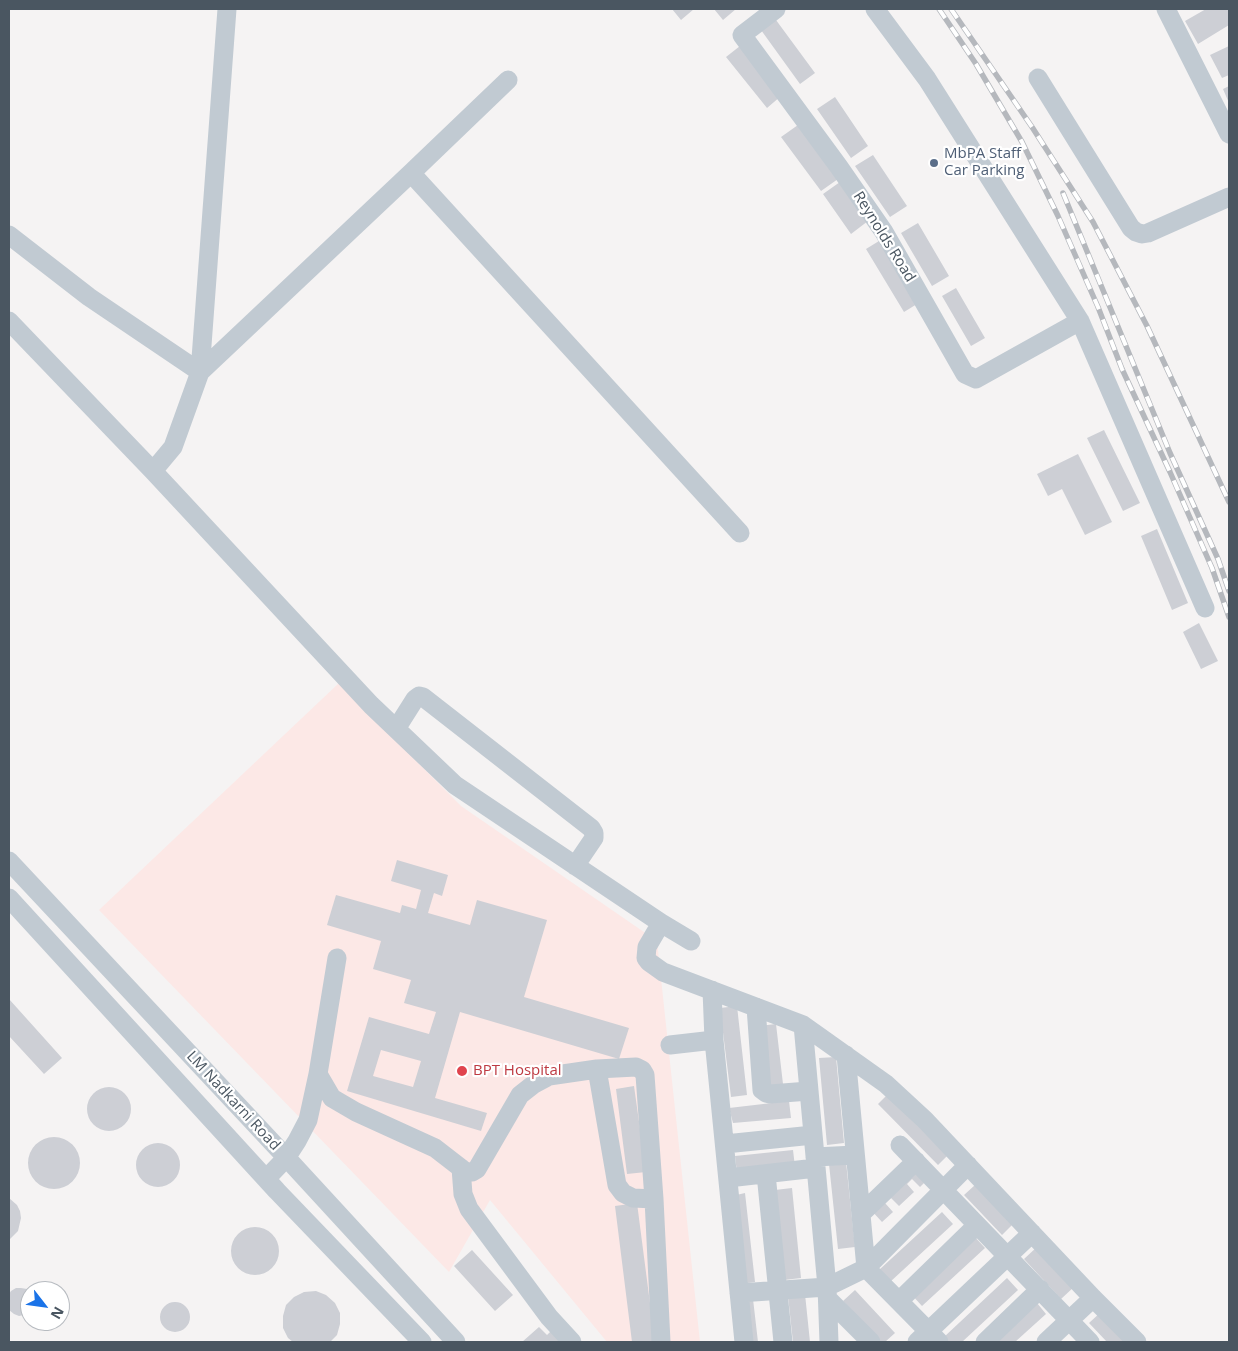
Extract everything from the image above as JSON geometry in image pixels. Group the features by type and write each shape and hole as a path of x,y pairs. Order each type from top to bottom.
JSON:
{"street":[{"path":"153,471 173,447 200,372 227,9"},
{"name":"Reynolds Road","path":"776,9 742,35 839,167 884,232 966,374 976,379 1080,321"},
{"path":"875,9 928,79 1080,321 1205,608"},
{"path":"1166,9 1229,134"},
{"path":"1038,78 1136,232 1142,234 1148,232 1229,197"},
{"path":"200,372 508,80"},
{"path":"411,174 740,533"},
{"path":"9,235 89,297 200,372"},
{"path":"9,321 153,471 370,705 455,785 661,923 691,941"},
{"path":"396,729 415,699 423,696 591,828 594,838 575,866"},
{"name":"LM Nadkarni Road","path":"9,861 456,1342"},
{"name":"LM Nadkarni Road","path":"9,898 266,1179 422,1342"},
{"path":"661,923 647,947 646,958 649,962 663,972 802,1024 886,1084 925,1120 1137,1342"},
{"path":"266,1179 286,1158 308,1120 318,1074 337,958"},
{"path":"712,990 714,1040 744,1342"},
{"path":"756,1007 762,1090 770,1094 809,1091"},
{"path":"802,1024 827,1293 829,1342"},
{"path":"670,1044 714,1040"},
{"path":"846,1055 866,1268 899,1302 928,1339 1007,1256 1032,1233"},
{"path":"318,1074 332,1098 356,1112 435,1148 466,1172 472,1172 477,1169 520,1095 534,1084 549,1076 597,1069 636,1067 642,1070 646,1075 661,1342"},
{"path":"597,1069 617,1185 623,1193 633,1198 654,1199"},
{"path":"725,1144 813,1135"},
{"path":"900,1144 1090,1342"},
{"path":"728,1178 766,1174 855,1155"},
{"path":"861,1214 916,1161"},
{"path":"740,1293 777,1290 827,1293 866,1268 968,1165"},
{"path":"461,1168 463,1194 469,1209 549,1316 572,1342"},
{"path":"766,1174 782,1342"},
{"path":"899,1302 977,1225"},
{"path":"985,1342 1040,1289"},
{"path":"827,1293 871,1342"},
{"path":"1046,1342 1093,1298"}],"shaded area":[{"name":"BPT Hospital","path":"339,683 461,806 657,941 700,1342 607,1342 490,1200 449,1272 99,910"}],"building":[{"path":"672,9 694,9 681,20"},
{"path":"714,9 736,9 723,20"},
{"path":"1206,9 1229,9 1229,25 1198,44 1185,21"},
{"path":"776,20 815,73 800,84 761,30"},
{"path":"740,46 781,96 767,108 726,57"},
{"path":"1229,46 1229,75 1222,78 1210,55"},
{"path":"1229,86 1229,103 1223,89"},
{"path":"835,97 868,146 851,158 817,109"},
{"path":"798,125 838,179 821,191 781,137"},
{"path":"873,155 907,206 890,217 855,166"},
{"path":"840,182 868,221 851,234 823,194"},
{"path":"918,223 949,276 932,286 901,233"},
{"path":"879,241 917,304 904,312 866,249"},
{"path":"956,288 985,338 971,346 942,296"},
{"path":"1104,430 1140,503 1123,511 1087,438"},
{"path":"1078,454 1112,522 1085,535 1062,489 1048,496 1037,474"},
{"path":"1157,529 1188,603 1172,610 1141,536"},
{"path":"1199,623 1218,661 1201,669 1183,632"},
{"path":"397,860 448,875 442,896 434,893 428,913 470,925 477,900 547,920 524,997 629,1028 619,1059 460,1012 435,1098 487,1113 481,1131 347,1091 369,1017 429,1034 436,1012 404,1003 411,980 373,969 381,941 327,925 336,895 400,913 402,905 416,909 421,890 391,881","holes":["381,1050 421,1061 413,1087 373,1076"]},
{"path":"9,999 62,1058 44,1074 9,1036"},
{"path":"737,1006 747,1095 731,1097 720,1008"},
{"path":"776,1024 783,1084 767,1086 759,1026"},
{"path":"836,1057 844,1143 827,1145 819,1058"},
{"path":"634,1086 646,1172 627,1174 616,1089"},
{"path":"113,1087 125,1093 130,1100 130,1118 125,1125 118,1130 105,1131 93,1125 88,1118 87,1105 93,1093 100,1088"},
{"path":"889,1093 949,1154 938,1165 878,1104"},
{"path":"789,1101 791,1118 733,1123 729,1108"},
{"path":"49,1137 59,1137 68,1141 76,1149 80,1163 76,1177 68,1185 59,1189 49,1189 40,1185 32,1177 28,1168 28,1158 32,1149 40,1141"},
{"path":"158,1143 170,1147 176,1153 180,1165 176,1177 170,1183 158,1187 146,1183 140,1177 136,1165 140,1153 146,1147"},
{"path":"793,1150 795,1167 737,1173 735,1156"},
{"path":"846,1162 855,1247 838,1249 829,1164"},
{"path":"915,1170 925,1182 920,1187 912,1179 907,1184 914,1192 899,1206 891,1198 885,1203 893,1212 882,1222 871,1210"},
{"path":"975,1185 1012,1225 1002,1235 964,1195"},
{"path":"792,1188 801,1278 784,1280 775,1190"},
{"path":"745,1193 755,1282 741,1284 732,1196"},
{"path":"9,1198 17,1205 21,1218 18,1231 9,1240"},
{"path":"637,1203 655,1342 632,1342 615,1206"},
{"path":"942,1212 953,1224 890,1282 879,1270"},
{"path":"250,1227 260,1227 272,1234 279,1246 279,1256 272,1268 260,1275 250,1275 242,1271 235,1264 231,1256 231,1246 235,1238 242,1231"},
{"path":"974,1236 985,1248 922,1306 911,1294"},
{"path":"1038,1246 1075,1286 1061,1299 1024,1259"},
{"path":"472,1250 513,1295 495,1311 454,1266"},
{"path":"1007,1278 1018,1290 962,1342 949,1342 944,1337"},
{"path":"20,1288 20,1316 9,1310 9,1294 11,1291"},
{"path":"855,1290 895,1333 885,1342 881,1342 843,1301"},
{"path":"316,1291 326,1295 335,1303 340,1313 337,1335 330,1342 293,1342 288,1338 283,1328 283,1316 286,1305 294,1297 304,1292"},
{"path":"805,1294 810,1342 793,1342 788,1296"},
{"path":"753,1299 758,1342 747,1342 742,1300"},
{"path":"175,1302 186,1306 190,1317 186,1328 175,1332 164,1328 160,1317 164,1306"},
{"path":"1037,1303 1046,1314 1015,1342 995,1342"},
{"path":"1101,1312 1128,1342 1107,1342 1089,1323"},
{"path":"539,1327 547,1335 553,1329 566,1342 522,1342"}],"railway":[{"path":"939,9 976,64 1022,142 1058,216 1098,307 1122,369 1212,568 1229,617"},
{"path":"951,9 1032,127 1093,222 1147,326 1229,502"},
{"path":"1063,193 1170,453 1218,559 1229,591"}],"place":[{"name":"MbPA Staff Car Parking","path":"934,163"},
{"name":"BPT Hospital","path":"462,1071"}]}
